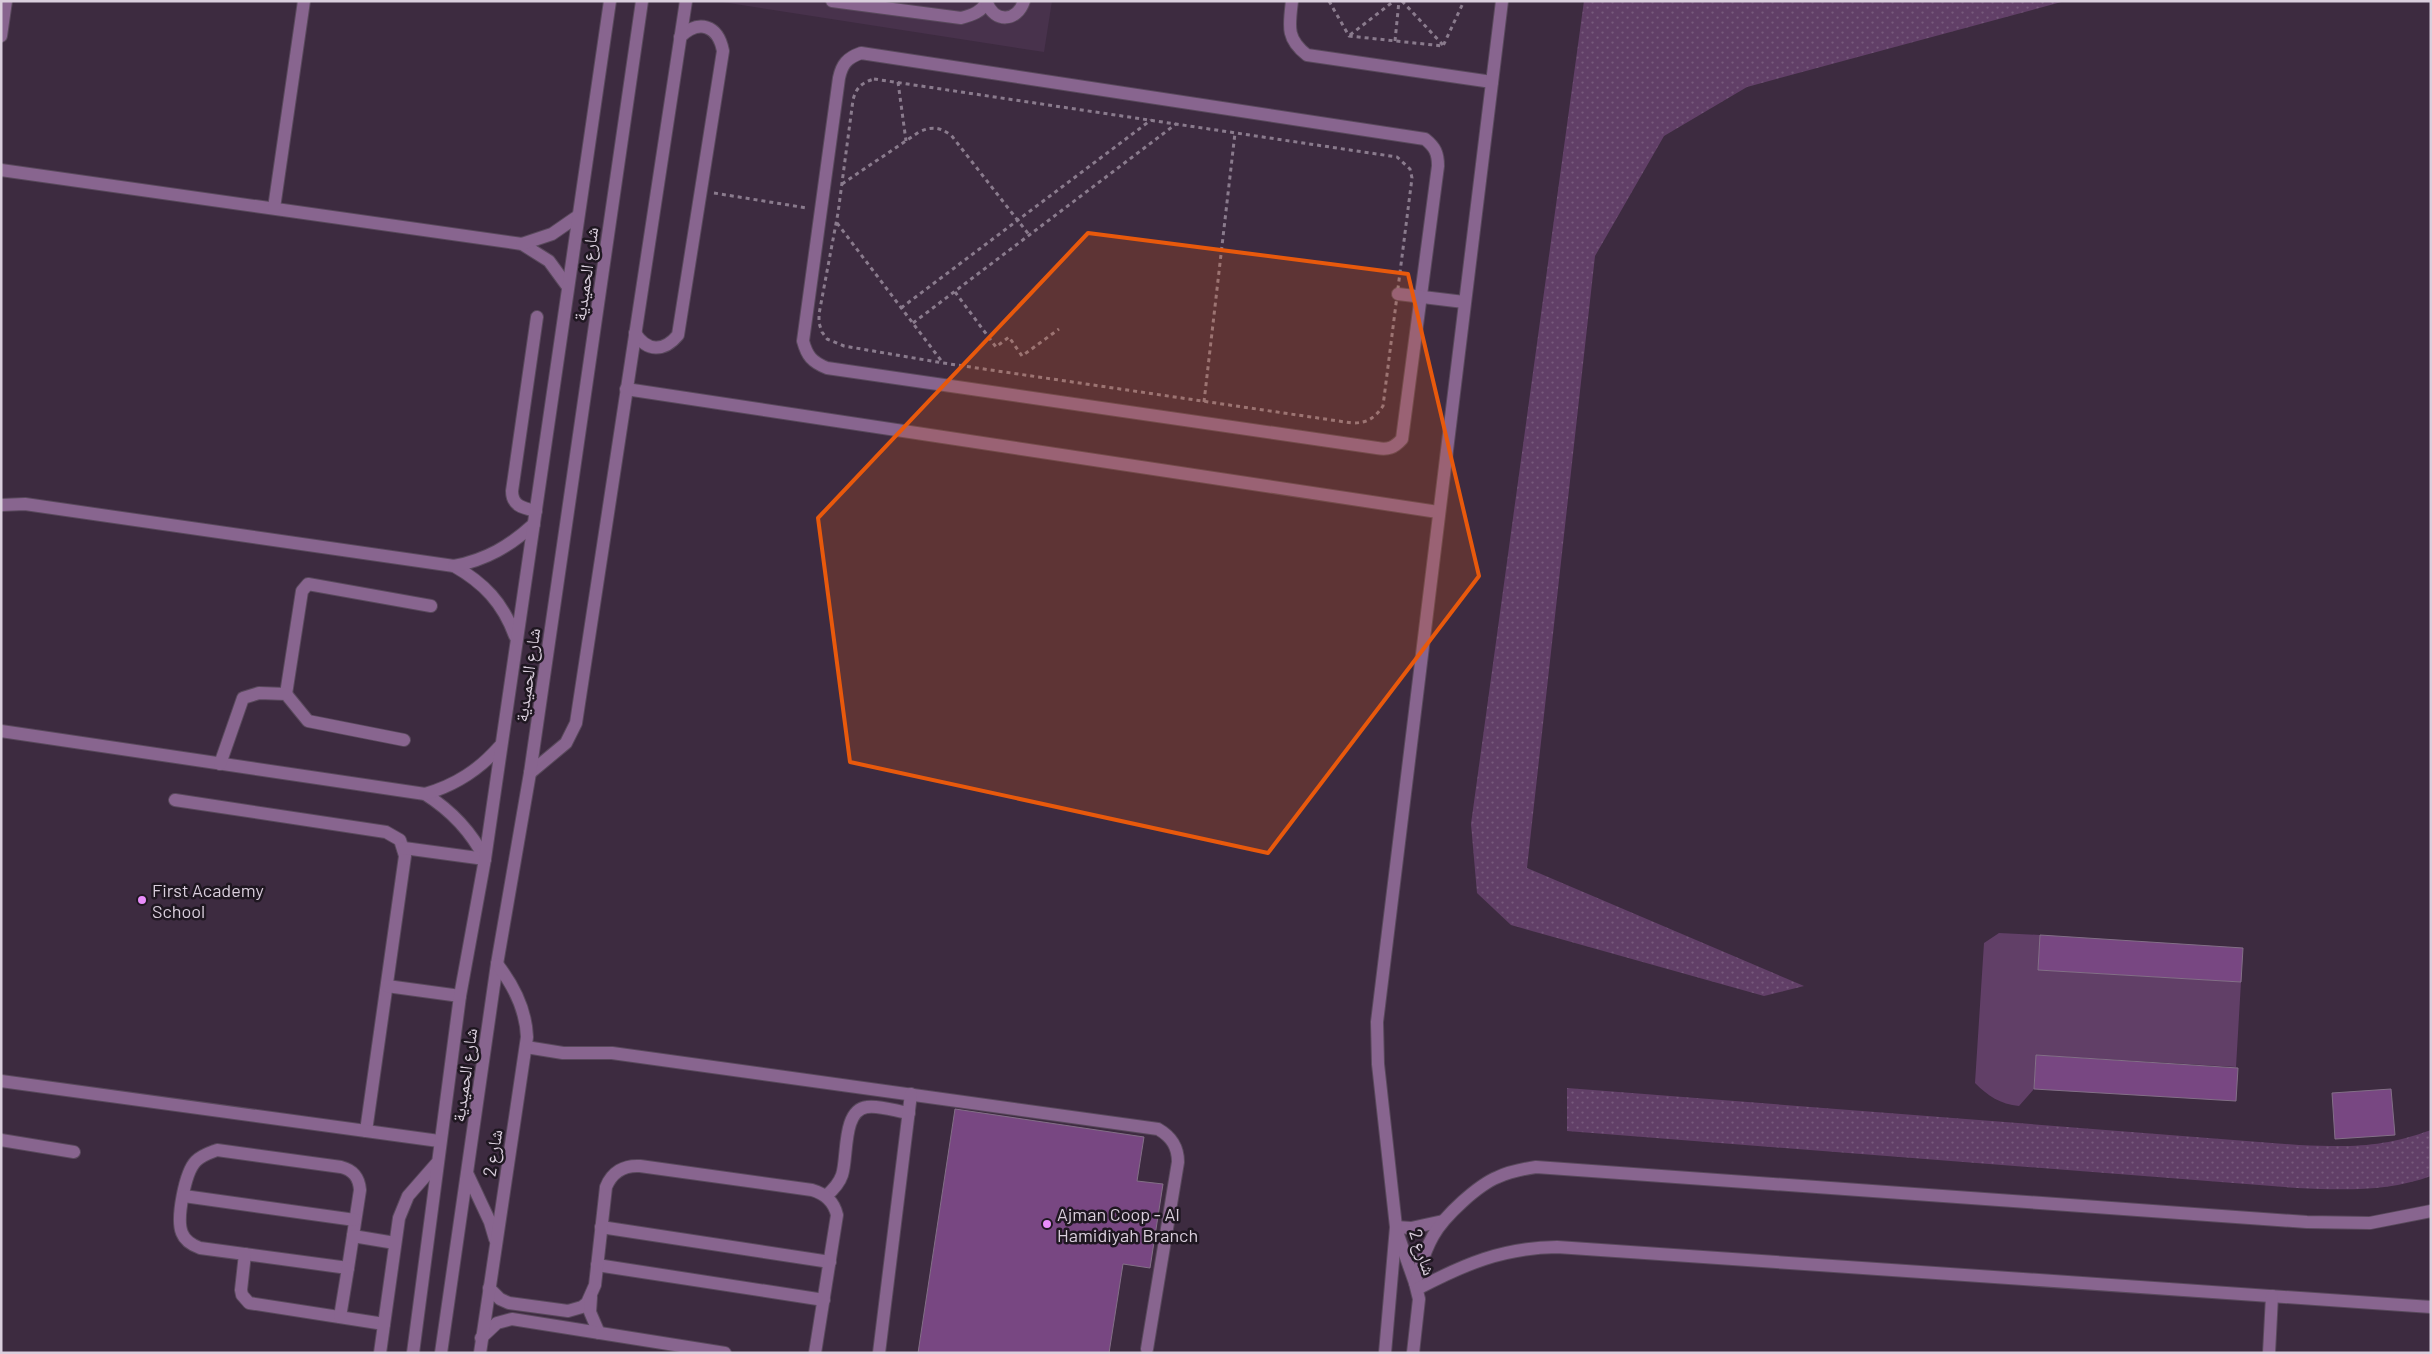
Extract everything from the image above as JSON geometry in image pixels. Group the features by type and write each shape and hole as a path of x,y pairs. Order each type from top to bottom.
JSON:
{"street":[{"path":"1,36 6,1"},
{"path":"274,208 304,1"},
{"name":"شارع الحميدية","path":"413,1353 439,1141 460,996 485,859 610,1"},
{"name":"شارع الحميدية","path":"441,1353 498,964 530,773 642,1"},
{"path":"530,773 566,743 576,724 686,1"},
{"path":"832,1 961,18 973,15 987,2 990,11 997,16 1006,18 1014,16 1021,10 1024,1"},
{"path":"1292,1 1290,34 1296,46 1307,55 1492,82"},
{"path":"1443,1220 1411,1228 1396,1227 1378,1064 1378,1022 1438,512 1502,1"},
{"path":"635,333 640,342 650,348 666,346 678,335 701,190 722,51 720,39 712,30 701,26 689,29 680,37"},
{"path":"861,53 874,54 1425,139 1434,145 1438,155 1438,166 1420,296 1402,439 1395,446 1386,450 827,368 815,363 806,354 803,341 842,66 850,57 861,53"},
{"path":"1,170 522,244 549,261 568,287"},
{"path":"522,244 552,234 578,216"},
{"path":"1398,294 1464,302"},
{"path":"454,566 489,556 506,547 535,518 514,502 512,491 537,317"},
{"path":"626,389 1438,512"},
{"path":"1,496 25,504 454,566 486,588 504,611 516,638"},
{"path":"1,505 25,504"},
{"path":"404,740 308,721 286,694 302,591 308,584 431,606"},
{"path":"220,764 243,698 259,693 286,694"},
{"path":"1,731 425,794 454,815 477,843 485,859"},
{"path":"425,794 459,781 488,760 500,746"},
{"path":"175,800 386,832 394,835 404,848 405,856 366,1131"},
{"path":"404,848 485,859"},
{"name":"شارع 2","path":"480,1353 526,1047 527,1027 514,989 498,964"},
{"path":"387,986 460,996"},
{"path":"526,1047 562,1053 612,1053 1150,1127 1165,1133 1176,1146 1178,1162 1147,1349"},
{"path":"1,1081 439,1141"},
{"path":"879,1353 911,1094"},
{"path":"826,1196 833,1190 841,1176 850,1124 855,1112 860,1108 872,1107 908,1113"},
{"path":"1,1140 74,1152"},
{"path":"340,1318 348,1268 353,1236 355,1220 359,1182 356,1174 349,1169 229,1150 217,1150 206,1154 196,1161 189,1171 180,1226 186,1240 200,1248 348,1268"},
{"path":"380,1353 400,1218 408,1196 436,1164"},
{"path":"599,1333 590,1312 606,1187 609,1180 619,1170 633,1165 812,1190 826,1196 835,1208 836,1215 815,1353"},
{"path":"1416,1286 1426,1250 1443,1220 1496,1177 1515,1170 1536,1168 2307,1222 2370,1224 2431,1211"},
{"path":"467,1174 490,1222 496,1244"},
{"path":"184,1196 355,1220"},
{"name":"شارع 2","path":"1396,1227 1416,1286 1418,1315 1413,1353"},
{"name":"شارع 2","path":"1385,1353 1396,1227"},
{"path":"601,1228 830,1262"},
{"path":"353,1236 396,1243"},
{"path":"1416,1286 1489,1256 1523,1249 1558,1248 2431,1307"},
{"path":"245,1254 241,1290 249,1303 384,1324"},
{"path":"597,1265 824,1300"},
{"path":"489,1288 500,1299 510,1303 568,1311 582,1307 591,1297"},
{"path":"2269,1353 2272,1296"},
{"path":"472,1353 482,1336 497,1323 512,1319 725,1353"}],"path":[{"path":"1329,1 1349,36"},
{"path":"1349,36 1394,1"},
{"path":"1395,41 1401,1"},
{"path":"1401,1 1443,46"},
{"path":"1443,46 1464,1"},
{"path":"1349,36 1443,46"},
{"path":"874,79 898,82 1151,120 1397,157 1405,162 1412,178 1386,394 1383,406 1376,417 1364,423 1352,423 943,363 836,344 822,332 819,314 837,222 856,90 863,82 874,79"},
{"path":"898,82 906,140"},
{"path":"902,308 1151,120"},
{"path":"913,323 1176,124"},
{"path":"842,184 906,140 930,127 941,128 951,135 1030,236"},
{"path":"1204,402 1235,133"},
{"path":"701,190 838,213"},
{"path":"837,222 943,363"},
{"path":"955,292 996,347 1009,337 1022,356 1059,328"}],"highlighted area":[{"path":"1088,233 1408,274 1479,576 1268,853 850,762 818,518"}],"shaded area":[{"path":"716,1 1052,1 1044,52"},
{"path":"1584,1 2065,1 1747,87 1664,136 1595,256 1527,868 1804,986 1764,996 1511,925 1477,893 1471,824"},
{"path":"1999,933 2040,935 2038,970 2241,982 2236,1067 2036,1055 2034,1089 2019,1106 1995,1099 1975,1083 1984,943"},
{"path":"1567,1088 2299,1145 2366,1145 2397,1140 2431,1130 2431,1176 2398,1185 2364,1189 2297,1188 1567,1131"}],"building":[{"path":"2040,935 2243,948 2241,982 2038,970"},
{"path":"2036,1055 2238,1068 2236,1101 2034,1089"},
{"path":"2391,1089 2395,1135 2335,1139 2332,1093"},
{"name":"Ajman Coop - Al Hamidiyah Branch","path":"955,1109 1144,1137 1137,1181 1163,1184 1150,1268 1123,1264 1109,1353 918,1353"}],"place":[{"name":"First Academy School","path":"142,900"},
{"name":"Ajman Coop - Al Hamidiyah Branch","path":"1047,1224"}]}
